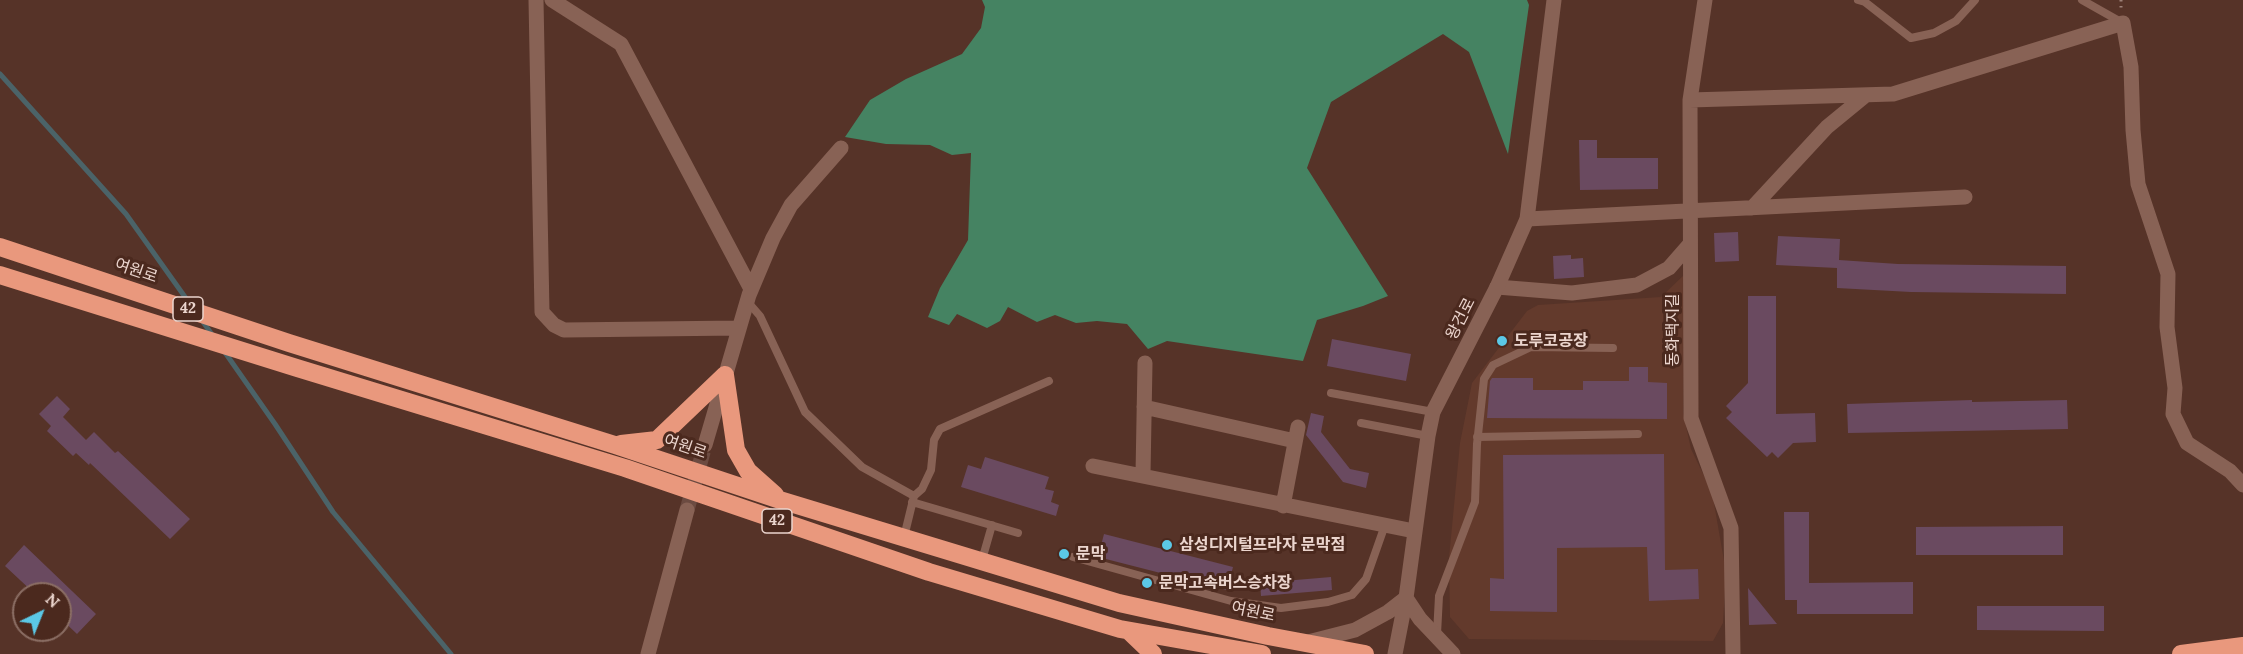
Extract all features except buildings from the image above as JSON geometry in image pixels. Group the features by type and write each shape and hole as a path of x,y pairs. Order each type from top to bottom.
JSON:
{"highway":[{"name":"여원로","path":"0,247 289,343 615,445 780,500 1119,603 1365,654"},
{"name":"42","path":"0,274 625,468 929,572 1130,632 1262,654"},
{"path":"615,445 657,440 725,375"},
{"path":"725,375 736,450 748,471 780,500"},
{"path":"1130,632 1153,654"},
{"path":"2181,654 2243,646"}],"street":[{"path":"536,0 542,312 554,325 564,330 739,328"},
{"path":"552,0 621,44 749,295"},
{"name":"왕건로","path":"1395,654 1406,598 1433,412 1497,287 1527,219 1554,0"},
{"name":"동화택지길","path":"1705,0 1690,100 1691,418 1731,528 1733,654"},
{"path":"1690,100 1893,94 2123,23 2131,68 2138,184 2168,274 2167,327 2175,388 2173,414 2187,443 2229,471 2243,485"},
{"path":"1752,208 1827,127 1866,95"},
{"path":"705,445 749,295 773,238 791,205 841,148"},
{"path":"1527,219 1965,198"},
{"path":"1497,287 1572,293 1637,285 1669,268 1690,244"},
{"path":"1143,474 1146,363"},
{"path":"1144,407 1297,434 1283,506"},
{"path":"1093,466 1143,474 1283,506 1414,531"},
{"path":"648,654 687,510"},
{"path":"1305,643 1355,630 1388,612 1406,598 1420,619 1453,654"}],"lane":[{"path":"1858,0 1865,2 1911,38 1934,33 1956,21 1975,0"},
{"path":"2082,0 2123,23"},
{"path":"749,295 805,412 862,467 913,499 1018,533"},
{"path":"1436,638 1439,596 1475,502 1477,436 1484,379 1493,365 1531,347 1613,348"},
{"path":"904,538 913,499 922,489 931,470 934,441 940,429 1049,381"},
{"path":"1331,393 1433,412"},
{"path":"1361,423 1428,436"},
{"path":"1477,436 1638,434"},
{"path":"982,561 992,525"},
{"path":"1073,557 1232,601 1281,608 1328,602 1352,595 1366,579 1385,525"}],"shaded area":[{"name":"도루코공장","path":"1685,274 1683,413 1691,449 1712,492 1726,572 1723,623 1713,641 1469,639 1450,617 1449,558 1460,443 1472,383 1527,311 1538,305 1661,297"}],"green space":[{"path":"982,0 1527,0 1529,5 1508,154 1469,52 1443,34 1331,102 1307,168 1388,296 1317,320 1303,361 1167,341 1148,349 1127,324 1097,321 1076,323 1055,315 1037,322 1008,307 1000,321 987,328 957,314 949,325 928,317 940,288 968,240 971,153 952,155 930,145 886,144 845,137 870,100 906,79 962,54 981,28 985,7"}],"waterway":[{"path":"0,74 126,214 190,304"},
{"path":"201,319 213,336"},
{"path":"224,351 333,512 451,654"}],"tunnel":[{"path":"687,510 705,445"}],"place":[{"name":"도루코공장","path":"1502,341"},
{"name":"삼성디지털프라자 문막점","path":"1167,545"},
{"name":"문막","path":"1064,554"},
{"name":"문막고속버스승차장","path":"1147,583"}]}
